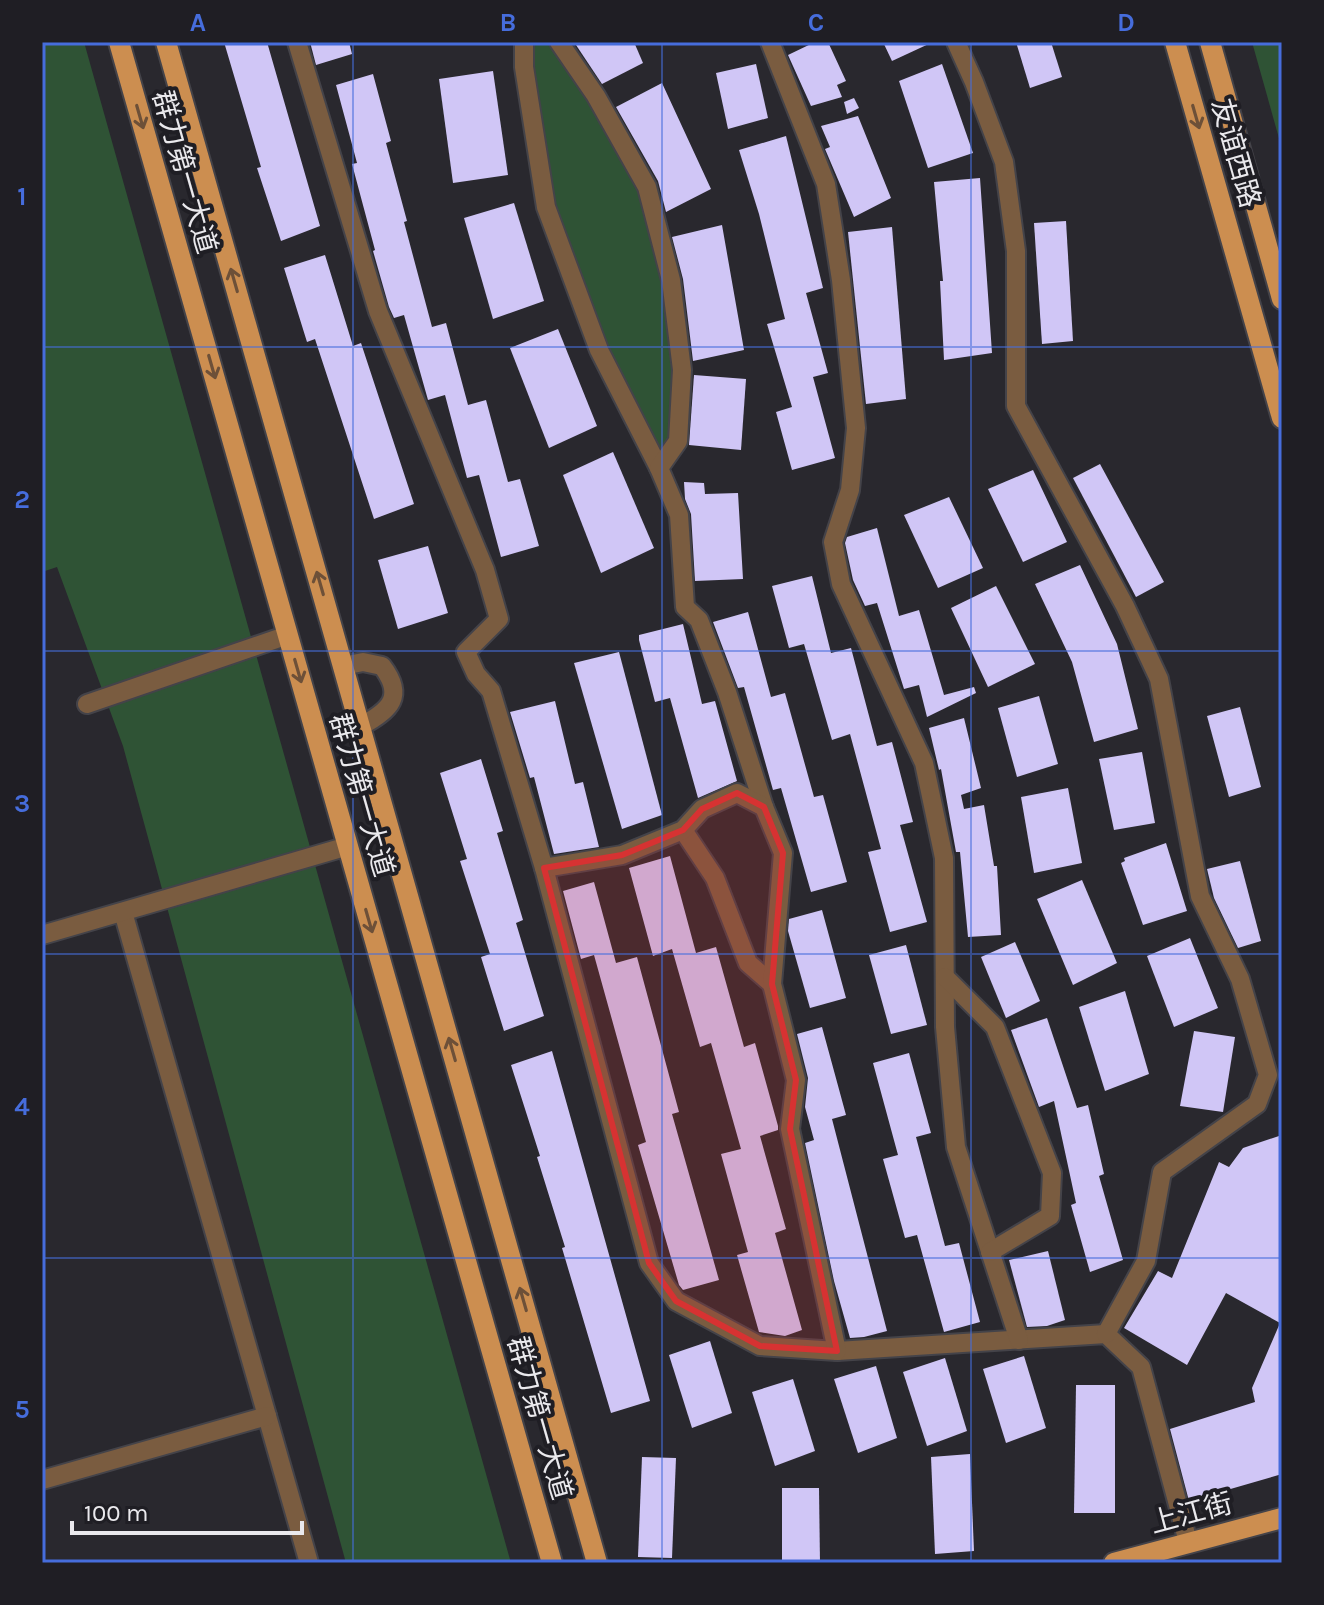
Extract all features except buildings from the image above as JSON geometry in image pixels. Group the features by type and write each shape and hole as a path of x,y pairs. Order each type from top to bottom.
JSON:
{"main road":[{"name":"群力第一大道","path":"119,42 552,1563"},
{"name":"群力第一大道","path":"166,42 597,1563"},
{"name":"友谊西路","path":"1175,42 1282,418"},
{"name":"友谊西路","path":"1210,42 1282,299"},
{"name":"上江街","path":"1114,1563 1282,1518"}],"street":[{"path":"297,42 378,311 489,582 499,619 466,652 476,674 491,691 544,868 649,1263 676,1301 760,1346 837,1351 1106,1334 1141,1367 1188,1542"},
{"path":"524,42 524,67 546,207 599,350 659,468 679,515 685,607 699,620 783,853 772,984 796,1080 790,1129 837,1351"},
{"path":"559,42 596,96 647,187 671,280 682,370 678,441 659,468"},
{"path":"770,42 826,184 841,280 856,428 850,490 833,542 841,584 924,763 944,858 945,1027 956,1147 1019,1340"},
{"path":"956,42 1004,162 1016,251 1016,406 1125,606 1159,679 1200,896 1240,979 1268,1075 1257,1104 1162,1172 1146,1261 1106,1334"},
{"path":"87,704 288,635"},
{"path":"343,666 363,662 382,666 393,681 394,699 382,715 361,726"},
{"path":"544,868 622,855 683,830 702,809 737,793 764,807"},
{"path":"683,830 715,878 748,963 772,984"},
{"path":"42,935 348,846"},
{"path":"123,912 309,1563"},
{"path":"945,977 995,1027 1052,1173 1050,1216 990,1252"},
{"path":"42,1480 267,1416"}],"highlighted area":[{"path":"737,793 764,807 783,853 772,984 796,1080 790,1129 837,1351 760,1346 676,1301 649,1263 544,868 622,855 683,830 702,809"}],"green space":[{"path":"42,42 84,42 511,1563 346,1563 123,746 57,567 42,572"},
{"path":"524,42 559,42 647,187 671,280 678,441 659,468 546,207"},
{"path":"1252,42 1282,42 1282,149"}]}
